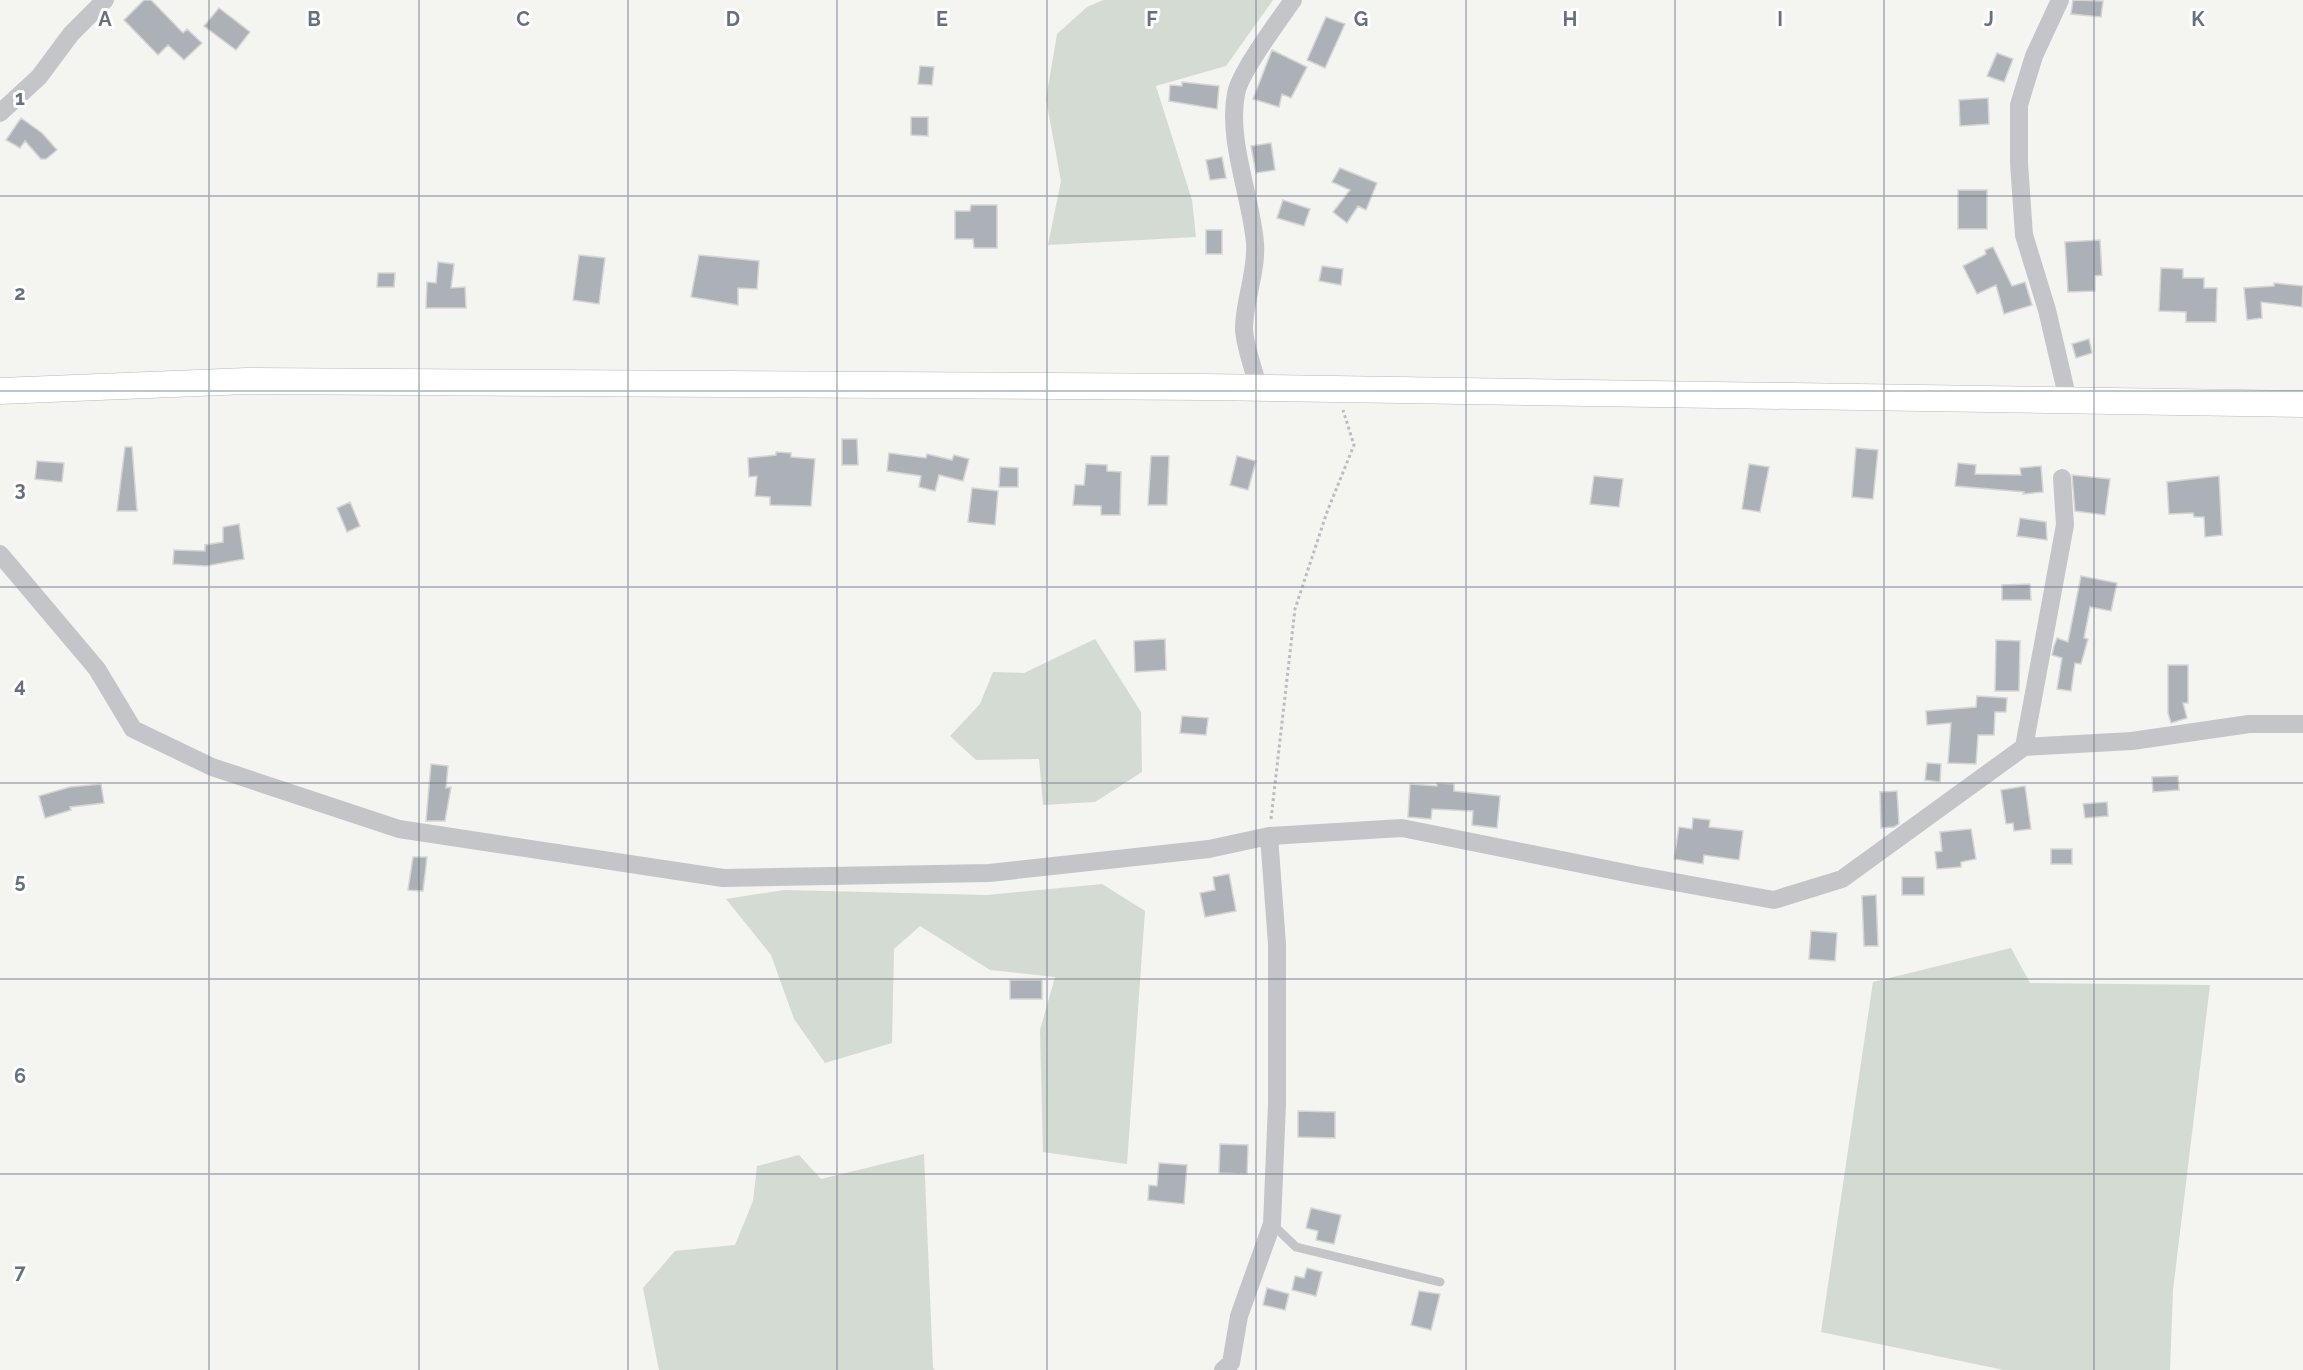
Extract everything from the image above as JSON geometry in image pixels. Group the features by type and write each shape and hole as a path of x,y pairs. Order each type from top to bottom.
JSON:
{"main road":[{"path":"0,390 247,381 1258,387 2303,404"}],"street":[{"path":"0,113 39,77 71,34 105,0"},
{"path":"1258,387 1244,330 1255,246 1250,203 1240,168 1236,136 1236,93 1261,47 1293,0"},
{"path":"2060,0 2034,56 2019,105 2019,163 2024,235 2047,310 2068,400"},
{"path":"2025,747 2065,525 2062,478"},
{"path":"0,554 97,669 133,729 212,767 399,829 723,878 988,873 1209,849 1269,836 1402,828 1774,900 1842,879 2025,747 2132,741 2249,724 2303,724"},
{"path":"1223,1370 1231,1363 1239,1316 1272,1224 1277,1104 1276,944 1269,836"}],"lane":[{"path":"1272,1224 1296,1247 1440,1282"}],"path":[{"path":"1269,836 1295,609 1327,512 1354,445 1336,389"}],"shaded area":[{"path":"1103,0 1273,0 1226,66 1156,86 1192,200 1196,237 1048,245 1061,181 1046,99 1057,34 1087,7"},
{"path":"1095,639 1141,712 1142,772 1095,802 1043,805 1039,759 976,760 950,736 980,704 993,672 1024,673"},
{"path":"1102,884 1145,911 1127,1164 1043,1152 1040,1030 1055,977 990,970 920,926 894,949 892,1043 825,1063 794,1019 771,955 726,899 784,890 987,895"},
{"path":"2011,948 2030,983 2210,985 2173,1290 2170,1370 2004,1370 1821,1332 1873,982"},
{"path":"924,1154 933,1368 935,1370 659,1370 643,1288 675,1251 735,1245 753,1201 757,1166 799,1155 821,1179"}],"building":[{"path":"144,0 151,0 183,33 187,29 202,43 184,60 168,45 158,55 124,20"},
{"path":"2073,0 2103,1 2101,17 2071,14"},
{"path":"219,8 250,32 236,50 204,26"},
{"path":"1326,17 1345,24 1325,68 1307,60"},
{"path":"1272,50 1307,67 1291,98 1282,94 1279,107 1253,99"},
{"path":"1997,53 2013,59 2004,82 1987,76"},
{"path":"920,66 934,67 932,85 918,84"},
{"path":"1182,82 1219,86 1217,109 1169,101 1170,85 1182,86"},
{"path":"1988,98 1989,124 1960,126 1959,100"},
{"path":"911,117 928,117 928,136 911,135"},
{"path":"21,118 42,133 57,150 46,159 41,159 25,141 20,148 6,140"},
{"path":"1271,143 1275,170 1256,173 1251,146"},
{"path":"1222,157 1226,178 1210,180 1206,160"},
{"path":"1340,168 1377,183 1366,210 1358,206 1347,223 1333,212 1350,190 1332,182"},
{"path":"1958,190 1987,190 1987,229 1958,229"},
{"path":"1283,200 1310,209 1304,226 1277,218"},
{"path":"971,205 997,205 997,248 974,248 973,239 955,239 955,211 970,211"},
{"path":"1206,230 1222,230 1222,254 1206,254"},
{"path":"2100,240 2102,275 2095,276 2095,291 2068,292 2065,242"},
{"path":"1993,247 2012,286 2025,282 2032,305 2004,314 1996,285 1977,294 1963,266 1986,254 1985,250"},
{"path":"579,255 605,258 599,304 573,300"},
{"path":"699,255 759,261 757,289 738,288 738,305 691,297"},
{"path":"438,262 454,264 451,288 465,287 466,308 426,308 427,282 436,283"},
{"path":"1322,266 1343,269 1341,285 1319,281"},
{"path":"2161,268 2183,269 2183,278 2204,278 2204,288 2217,288 2216,322 2186,322 2186,312 2159,311"},
{"path":"378,273 395,273 394,287 377,287"},
{"path":"2274,283 2303,286 2302,307 2261,302 2262,318 2247,320 2244,288 2274,286"},
{"path":"2089,339 2092,353 2076,358 2072,344"},
{"path":"842,439 857,439 858,465 842,465"},
{"path":"125,447 132,447 137,511 117,511"},
{"path":"1856,448 1878,450 1873,499 1852,497"},
{"path":"776,452 791,453 791,457 815,459 811,506 770,505 770,497 755,496 757,476 749,477 748,458 776,455"},
{"path":"889,453 926,458 927,454 952,460 954,455 969,459 963,481 939,475 935,491 919,487 921,476 887,471"},
{"path":"1151,456 1169,456 1167,505 1148,505"},
{"path":"1237,456 1256,461 1248,490 1230,485"},
{"path":"37,461 64,463 62,482 35,479"},
{"path":"1958,463 1976,465 1975,474 2021,475 2020,468 2041,466 2043,492 2023,494 2024,492 1955,486"},
{"path":"1086,464 1107,465 1107,471 1121,472 1120,515 1101,515 1101,506 1073,505 1075,485 1084,485"},
{"path":"1749,464 1769,467 1760,512 1742,509"},
{"path":"1000,467 1018,468 1018,487 999,487"},
{"path":"2072,475 2110,479 2105,515 2075,511"},
{"path":"1594,476 1623,479 1619,507 1590,504"},
{"path":"2219,476 2222,535 2205,537 2204,517 2194,517 2193,513 2169,514 2167,482"},
{"path":"972,488 998,491 995,525 968,522"},
{"path":"350,502 360,526 347,532 337,508"},
{"path":"2020,518 2046,522 2047,540 2017,536"},
{"path":"239,524 244,559 206,566 173,564 174,550 205,551 205,545 223,542 223,527"},
{"path":"2081,576 2117,583 2111,611 2090,607 2084,638 2088,639 2081,664 2075,663 2071,691 2057,689 2062,658 2052,655 2057,638 2068,642"},
{"path":"2030,584 2031,600 2002,600 2002,585"},
{"path":"1165,639 1166,670 1135,672 1134,641"},
{"path":"1996,640 2020,641 2019,691 1995,691"},
{"path":"2168,665 2188,665 2188,703 2183,703 2187,718 2171,723 2168,713"},
{"path":"1977,696 2007,698 2006,712 1995,712 1994,735 1978,735 1976,764 1948,763 1951,723 1927,725 1926,711 1976,707"},
{"path":"1182,716 1208,718 1206,735 1180,733"},
{"path":"1927,763 1941,764 1940,782 1925,780"},
{"path":"431,764 448,766 446,788 451,787 445,821 426,821"},
{"path":"2178,776 2179,790 2153,792 2152,777"},
{"path":"1437,783 1454,784 1454,791 1500,796 1497,828 1472,825 1473,811 1432,809 1431,819 1408,817 1410,784 1437,786"},
{"path":"101,784 104,803 70,807 71,810 45,818 39,796 70,787"},
{"path":"2025,786 2031,829 2014,831 2013,823 2006,824 2001,790"},
{"path":"1897,791 1899,824 1894,827 1881,828 1880,792"},
{"path":"2107,802 2108,816 2085,818 2083,804"},
{"path":"1693,818 1710,820 1709,827 1743,831 1739,860 1704,855 1703,864 1674,859 1679,827 1692,829"},
{"path":"1971,829 1976,859 1961,862 1961,867 1937,869 1935,852 1942,851 1940,832"},
{"path":"2051,849 2072,849 2072,864 2051,864"},
{"path":"413,857 427,857 423,891 408,890"},
{"path":"1229,874 1236,911 1205,917 1200,893 1215,890 1213,877"},
{"path":"1902,877 1924,877 1924,895 1902,895"},
{"path":"1876,895 1878,946 1864,946 1862,896"},
{"path":"1811,931 1837,933 1835,961 1809,959"},
{"path":"1010,980 1042,980 1042,999 1010,999"},
{"path":"1298,1111 1335,1112 1335,1138 1298,1137"},
{"path":"1220,1144 1248,1145 1247,1174 1219,1173"},
{"path":"1159,1163 1187,1165 1184,1204 1148,1200 1149,1185 1157,1186"},
{"path":"1311,1208 1341,1215 1334,1244 1316,1240 1318,1231 1306,1228"},
{"path":"1307,1268 1322,1272 1316,1296 1292,1290 1295,1276 1304,1278"},
{"path":"1267,1288 1289,1294 1285,1310 1263,1305"},
{"path":"1419,1291 1440,1294 1431,1330 1411,1325"}]}
